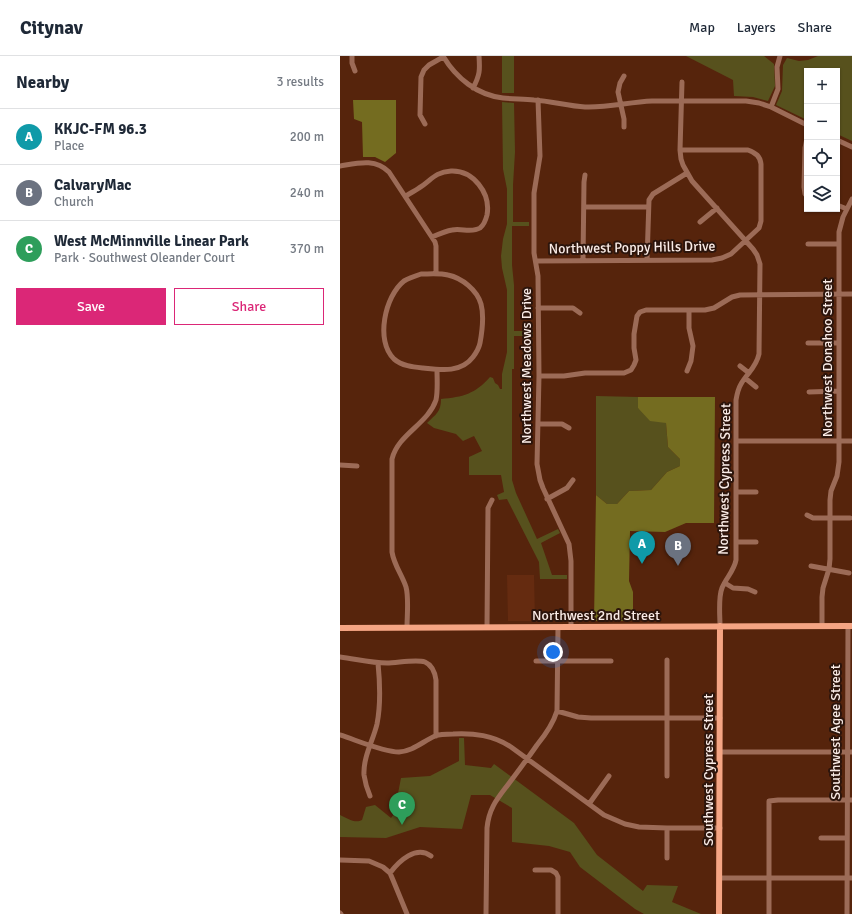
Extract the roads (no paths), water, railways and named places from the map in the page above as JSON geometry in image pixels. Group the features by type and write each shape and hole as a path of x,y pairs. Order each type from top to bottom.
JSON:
{"main road":[{"name":"Southwest Cypress Street","path":"720,626 720,914"},
{"name":"Northwest 2nd Street","path":"340,628 850,626"}],"street":[{"path":"352,56 352,63 355,71"},
{"path":"425,124 420,114 421,77 424,70 429,65 443,56 459,77 474,88 490,95 503,98 538,100 561,105 585,107 637,102 746,101 771,107 804,124"},
{"path":"474,88 479,78 479,56"},
{"path":"771,107 778,90 777,67 780,56"},
{"path":"624,76 620,83 618,92 624,119 624,127"},
{"name":"Northwest Cypress Street","path":"682,82 680,150 683,165 692,181 746,240 757,255 760,264 759,354 757,362 741,384 736,400 736,560 735,565 722,589 720,597 720,626"},
{"name":"Northwest Meadows Drive","path":"538,100 540,156 534,193 534,253 538,276 538,471 547,499 569,544 571,562 571,627"},
{"path":"804,176 807,140"},
{"path":"840,141 852,147"},
{"name":"Northwest Poppy Hills Drive","path":"536,261 712,260 731,254 759,228 761,221 760,156 755,152 748,150 680,150"},
{"path":"340,166 370,162 384,167 389,172 435,242 436,274"},
{"path":"406,196 420,188 430,179 444,172 452,171 466,174 481,186 486,198 487,211 484,223 480,228 471,230 451,230 432,237"},
{"path":"647,260 649,200 652,194 687,173"},
{"path":"583,260 585,175"},
{"name":"Northwest Donahoo Street","path":"822,626 822,592 829,569 830,559 830,500 831,491 837,476 838,468 838,244 841,224 852,199"},
{"path":"840,206 847,210"},
{"path":"584,207 648,207"},
{"path":"700,222 717,208"},
{"path":"808,244 838,244"},
{"path":"421,274 447,274 468,285 477,294 483,314 479,345 476,354 470,362 462,367 437,370 407,366 395,360 391,355 385,340 384,322 387,309 398,288 404,281 421,274"},
{"path":"539,376 571,376 585,373 624,372 631,370 636,360 634,334 637,316 640,312 646,310 705,310 714,308 740,294 852,294"},
{"path":"538,308 573,308 580,313"},
{"path":"687,371 693,350 689,328 689,310"},
{"path":"808,343 839,343"},
{"path":"740,366 750,373"},
{"path":"407,628 406,590 392,552 392,460 394,452 402,440 428,414 436,400 437,370"},
{"path":"745,378 756,387"},
{"path":"809,392 839,392"},
{"path":"538,424 562,424 569,428"},
{"path":"736,440 852,441"},
{"path":"340,465 357,466"},
{"path":"547,499 567,488 573,480"},
{"path":"736,492 756,492"},
{"path":"487,627 488,508 492,500"},
{"path":"807,515 813,518 850,518"},
{"path":"736,542 756,542"},
{"path":"811,566 849,573"},
{"path":"725,583 734,588 748,589 755,592"},
{"name":"Southwest Agee Street","path":"847,914 849,878 847,838 850,800 850,626"},
{"path":"486,914 487,836 490,811 495,802 550,728 554,720 557,711 558,627"},
{"path":"340,657 378,663 426,662 435,674 436,680 436,736"},
{"path":"667,660 667,776"},
{"path":"536,661 611,661"},
{"path":"370,796 364,774 365,764 377,724 379,710 380,694 378,663"},
{"path":"557,711 592,718 720,718"},
{"path":"340,735 382,749 400,752 416,747 436,736 447,734 478,734 489,736 505,742 604,815 625,824 667,828 720,828"},
{"path":"720,752 850,752"},
{"path":"589,804 609,776"},
{"path":"768,914 769,801 850,800"},
{"path":"667,828 667,858"},
{"path":"821,838 847,838"},
{"path":"390,872 401,860 412,854 423,852 431,856"},
{"path":"340,860 369,861 390,872 407,914"},
{"path":"535,870 551,870 556,873 558,877 558,914"},
{"path":"720,878 849,878"}],"place":[{"name":"KKJC-FM 96.3","path":"642,564"},
{"name":"CalvaryMac","path":"678,566"},
{"name":"West McMinnville Linear Park","path":"402,825"}]}
